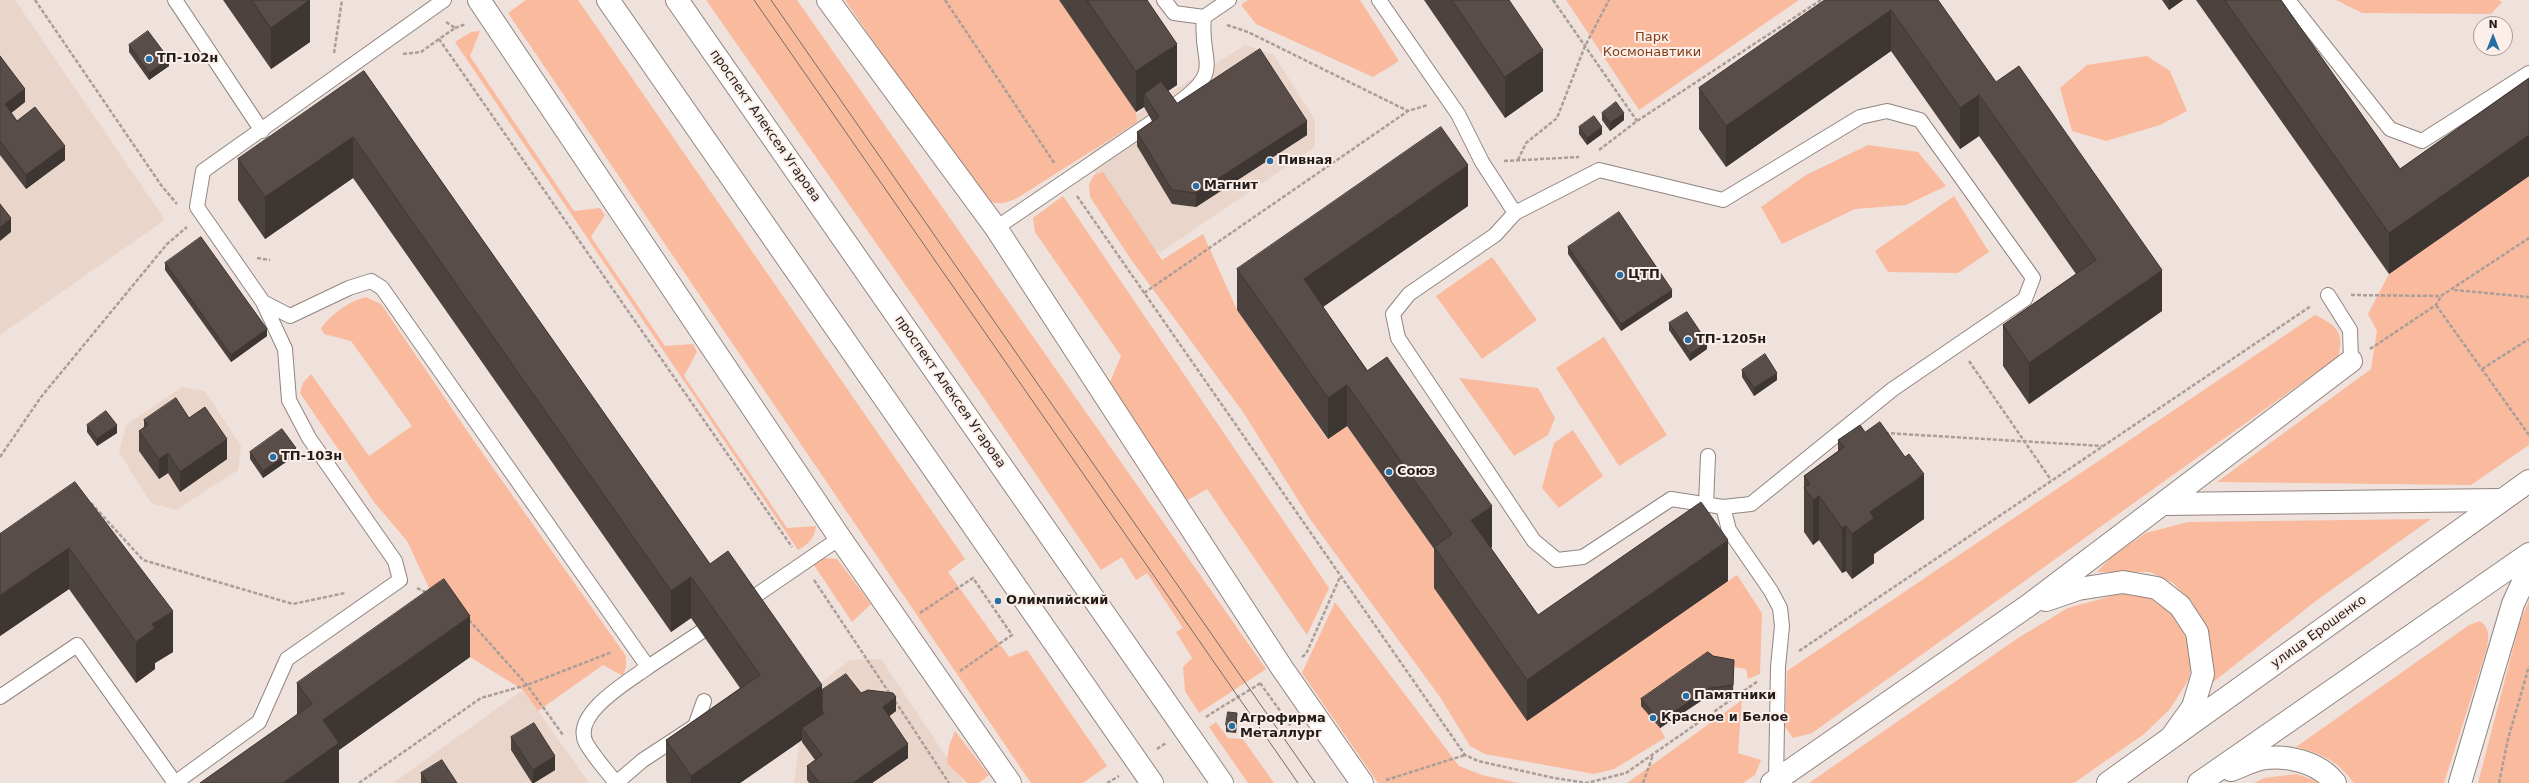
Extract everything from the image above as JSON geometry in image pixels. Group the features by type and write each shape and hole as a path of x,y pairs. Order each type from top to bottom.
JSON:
{"street":[{"path":"479,0 840,538 1010,783"},
{"path":"608,0 1152,783"},
{"name":"проспект Алексея Угарова","path":"677,0 1222,783"},
{"path":"828,0 996,228 1282,668 1362,783"},
{"path":"1774,782 2029,605 2351,361"},
{"name":"улица Ерошенко","path":"2108,783 2529,481"},
{"path":"2164,504 2501,500"},
{"path":"2200,782 2529,554"},
{"path":"2460,783 2513,604 2529,569"},
{"path":"2029,605 2078,589 2123,582 2156,588 2180,606 2197,632 2203,674 2193,707 2170,740"},
{"path":"2200,782 2261,759 2294,759 2327,772 2335,783"}],"lane":[{"path":"175,0 262,131"},
{"path":"0,697 77,645 175,783 259,722 287,659 400,580 395,561 309,438 289,400 284,349 263,302 194,214 203,171 262,131 444,0"},
{"path":"1164,0 1174,12 1204,17 1229,0"},
{"path":"1379,0 1458,114 1482,162 1515,213"},
{"path":"2288,0 2390,129 2422,142 2529,73"},
{"path":"1171,108 1196,90 1205,80 1208,70 1202,34 1204,17"},
{"path":"1888,111 1920,120 2033,278 2025,299 1893,389 1751,504 1723,507 1671,499 1583,557 1557,560 1534,541 1398,338 1393,314 1409,294 1496,235 1515,213 1599,170 1723,200 1860,117 1888,111"},
{"path":"996,228 1067,182 1152,121"},
{"path":"263,302 290,316 349,288 371,281 382,288 648,667"},
{"path":"2328,295 2350,330 2351,361"},
{"path":"1706,505 1708,456"},
{"path":"1723,507 1729,530 1771,591 1780,608 1782,626 1778,667 1774,782"},
{"path":"738,607 840,538"},
{"path":"701,632 648,667 594,707 584,727 585,742 616,783 643,760 696,726 704,701"}],"path":[{"path":"0,457 41,397 167,244 186,230 194,214 160,185 35,0"},
{"path":"330,82 342,0"},
{"path":"945,0 1067,182 1465,755 1478,761 1554,778 1587,783 1626,773 1778,667 1809,643 2328,295 2441,296 2529,238"},
{"path":"1553,0 1637,121"},
{"path":"1518,160 1526,143 1557,118 1585,46 1609,0"},
{"path":"1482,162 1590,156 1637,121 1821,0"},
{"path":"429,10 455,28 438,39 803,564 949,783"},
{"path":"1204,17 1248,32 1408,111"},
{"path":"1144,293 1408,111 1429,105 1433,111"},
{"path":"1590,156 1599,170"},
{"path":"2452,290 2529,297"},
{"path":"2351,361 2436,305 2441,296"},
{"path":"2436,305 2529,435"},
{"path":"2482,369 2529,339"},
{"path":"1962,364 1968,360 2051,480"},
{"path":"1881,433 2103,446"},
{"path":"86,498 143,560 293,604 347,592"},
{"path":"1107,783 1185,730 1238,696 1251,691 1282,668 1306,654 1340,577"},
{"path":"901,625 973,578 1012,635 942,684"},
{"path":"400,580 428,594"},
{"path":"466,618 527,684 568,742"},
{"path":"359,783 481,698 527,684 632,645"},
{"path":"2499,783 2508,739 2529,666"},
{"path":"1643,783 1653,754"},
{"path":"1385,781 1465,755"}],"shaded area":[{"path":"0,0 15,0 165,220 0,335"},
{"path":"1245,45 1274,55 1315,120 1315,147 1161,252 1147,249 1088,162 1094,141"},
{"path":"182,387 205,391 241,446 238,470 176,510 151,503 119,452 126,425"},
{"path":"881,659 964,783 794,783 800,736 811,691 850,660"},
{"path":"523,690 589,783 393,783"}],"green space":[{"path":"526,0 578,0 965,559 948,572 1009,657 1027,650 1107,766 1083,783 1031,783 508,13"},
{"path":"706,0 797,0 1266,669 1199,713 1185,691 1183,667 1192,658 1176,632 1183,628 1147,573 1136,580 1122,557 1101,570 960,363"},
{"path":"845,0 1059,0 1136,112 1137,122 1017,198 1003,203 993,203 982,199"},
{"path":"1248,0 1360,0 1399,61 1373,77 1256,24 1241,5"},
{"name":"Парк Космонавтики","path":"1566,0 1799,0 1639,110"},
{"path":"2336,0 2499,0 2502,2 2491,14 2362,13"},
{"path":"480,31 470,56 574,211 600,208 605,215 591,237 665,346 693,344 697,352 684,376 787,528 816,526 812,538 802,548 798,550 455,42 471,32"},
{"path":"2147,56 2170,71 2187,111 2160,125 2106,141 2072,131 2060,88 2087,65"},
{"path":"1868,145 1918,152 1946,186 1906,205 1855,209 1782,244 1761,207 1806,175"},
{"path":"1103,172 1162,260 1203,234 1237,310 1327,439 1347,426 1452,575 1527,720 1737,575 1762,613 1760,674 1748,679 1746,669 1713,664 1642,706 1660,728 1665,738 1614,769 1594,774 1485,754 1470,746 1440,697 1310,519 1243,412 1130,258 1090,197 1089,184 1094,175"},
{"path":"2529,176 2529,445 2471,485 2217,482 2371,369 2377,331 2368,314 2389,274"},
{"path":"1063,196 1329,588 1307,635 1207,489 1186,501 1107,389 1121,356 1035,232 1033,218"},
{"path":"1954,196 1989,252 1958,273 1888,272 1875,251"},
{"path":"1492,257 1537,320 1482,359 1436,296"},
{"path":"366,297 381,304 476,444 626,656 626,667 623,676 603,665 538,711 523,690 470,657 444,620 407,541 374,502 300,393 303,383 311,374 369,456 412,426 351,341 324,334 321,328 341,309"},
{"path":"2315,315 2328,322 2337,330 2340,341 2338,357 1812,733 1793,738 1785,727 1787,671"},
{"path":"1604,337 1667,435 1619,466 1556,368"},
{"path":"1459,378 1538,388 1555,418 1548,435 1514,456"},
{"path":"1573,430 1603,476 1559,508 1542,488 1554,443"},
{"path":"2431,519 2317,600 2212,683 2211,645 2192,602 2173,583 2150,572 2097,572 2113,555 2146,533 2188,522"},
{"path":"824,558 837,559 871,604 852,622 814,565"},
{"path":"2126,592 2150,596 2171,609 2190,643 2192,661 2189,679 2170,709 2144,734 2074,783 1809,783 2018,638 2068,608"},
{"path":"2529,601 2529,783 2478,783 2520,622"},
{"path":"1335,602 1459,766 1482,775 1519,783 1378,783 1302,673"},
{"path":"2480,621 2486,627 2488,633 2487,648 2444,783 2354,783 2335,763 2314,752 2296,747 2469,625"},
{"path":"1742,700 1738,753 1761,760 1755,775 1743,783 1627,783"},
{"path":"1216,722 1228,738 1243,739 1274,783 1248,783 1209,727"},
{"path":"955,731 989,775 979,783 967,783 947,763 949,746"},
{"path":"2297,774 2322,783 2254,783 2264,778"}],"building":[{"path":"252,0 310,0 271,28"},
{"path":"1087,0 1147,0 1177,44 1136,71"},
{"path":"1452,0 1509,0 1543,50 1505,77"},
{"path":"1825,0 1938,0 1996,82 2019,66 2162,270 2029,363 2003,325 2096,260 1979,95 1960,108 1891,10 1726,126 1699,88"},
{"path":"2225,0 2281,0 2400,169 2529,78 2529,135 2389,233"},
{"name":"ТП-102н","path":"148,31 169,59 149,73 129,45"},
{"path":"1260,49 1307,121 1196,193 1172,190 1137,132 1159,117 1144,94 1161,81 1177,103"},
{"path":"0,56 25,89 5,104 17,121 35,107 65,146 26,175 0,141"},
{"path":"364,71 710,564 728,551 822,685 691,776 666,740 760,675 691,577 671,591 353,137 265,197 238,159"},
{"path":"1616,102 1624,113 1610,123 1602,113"},
{"path":"1594,116 1602,127 1587,138 1579,127"},
{"path":"1441,127 1468,165 1304,279 1367,371 1387,357 1492,506 1471,520 1538,615 1701,502 1728,540 1527,680 1434,547 1452,534 1347,385 1328,398 1237,269"},
{"path":"0,204 11,218 0,227"},
{"name":"ЦТП","path":"1619,212 1672,290 1621,324 1568,247"},
{"path":"201,237 267,329 231,355 165,263"},
{"name":"ТП-1205н","path":"1687,312 1707,342 1690,354 1669,323"},
{"path":"1765,354 1777,373 1754,388 1742,370"},
{"path":"176,398 189,418 205,407 227,439 180,472 168,453 159,459 139,431 148,425 144,420"},
{"path":"106,411 117,425 97,439 87,425"},
{"path":"1880,422 1905,457 1909,454 1924,474 1870,512 1874,518 1852,534 1846,526 1842,528 1819,496 1813,500 1804,487 1810,484 1804,476 1844,447 1838,440 1860,425 1865,432"},
{"name":"ТП-103н","path":"282,429 296,448 263,471 250,452"},
{"path":"75,482 173,611 152,624 155,628 136,642 69,548 0,595 0,534"},
{"path":"444,579 470,616 323,720 339,743 283,783 200,783 312,704 297,683"},
{"path":"1708,652 1713,656 1734,660 1733,685 1710,688 1660,721 1641,699"},
{"path":"846,674 861,693 868,690 893,693 896,697 883,707 908,744 853,783 819,783 807,766 822,755 802,728 824,713 822,710 822,690"},
{"path":"1228,712 1237,713 1236,726 1226,725"},
{"path":"534,723 555,756 533,770 511,737"},
{"path":"442,760 457,783 428,783 421,773"}],"tram line":[{"path":"754,0 1298,783"},
{"path":"771,0 1315,783"}],"place":[{"name":"ТП-102н","path":"149,59"},
{"name":"Пивная","path":"1270,161"},
{"name":"Магнит","path":"1196,186"},
{"name":"ЦТП","path":"1620,275"},
{"name":"ТП-1205н","path":"1688,340"},
{"name":"ТП-103н","path":"273,457"},
{"name":"Союз","path":"1389,472"},
{"name":"Олимпийский","path":"998,601"},
{"name":"Памятники","path":"1686,696"},
{"name":"Красное и Белое","path":"1653,718"},
{"name":"Агрофирма Металлург","path":"1232,726"}]}
